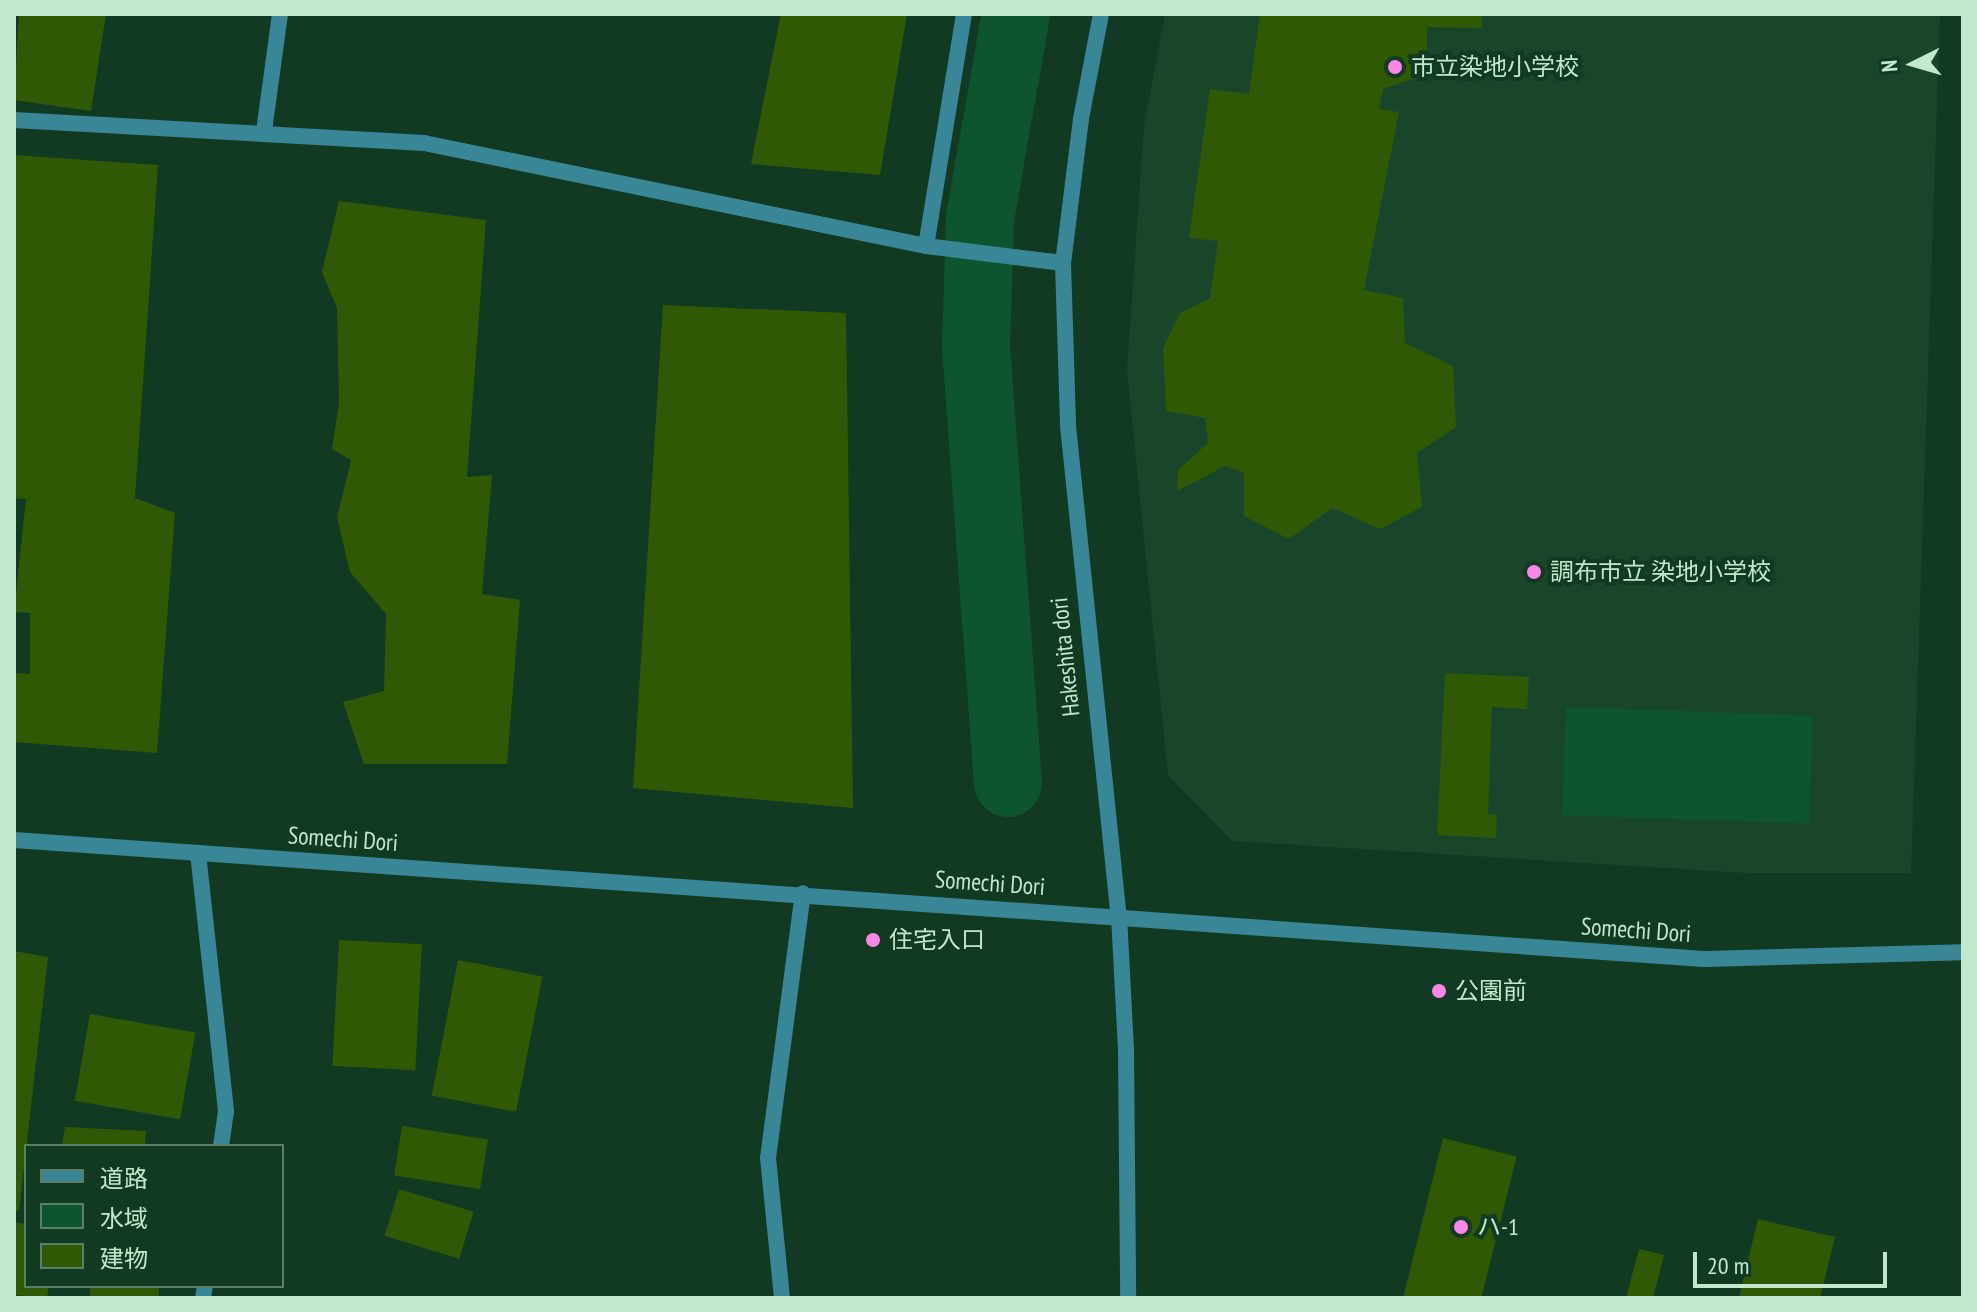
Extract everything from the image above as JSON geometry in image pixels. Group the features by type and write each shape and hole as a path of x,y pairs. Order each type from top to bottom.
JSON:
{"street":[{"path":"264,131 280,14"},
{"path":"931,247 964,14"},
{"name":"Hakeshita dori","path":"1101,14 1081,119 1063,263 1068,426 1119,916 1126,1048 1128,1298"},
{"path":"14,120 264,131 424,143 931,247 993,257 1063,263"},
{"name":"Somechi Dori","path":"14,840 803,893 1704,959 1963,952"},
{"path":"198,853 226,1111 221,1144"},
{"path":"782,1298 768,1158 803,893"}],"shaded area":[{"name":"調布市立 染地小学校","path":"1165,14 1940,14 1911,873 1747,873 1232,841 1168,775 1127,370 1144,126"}],"water":[{"path":"1566,707 1813,716 1809,824 1562,815"}],"building":[{"path":"19,14 106,14 91,111 14,100"},
{"path":"781,14 907,14 880,175 751,164"},
{"path":"1260,14 1482,14 1482,28 1427,27 1427,74 1383,89 1379,109 1399,112 1364,290 1403,298 1405,343 1453,366 1456,427 1417,453 1422,507 1380,529 1332,508 1289,539 1244,516 1244,473 1225,466 1177,491 1178,470 1208,443 1205,418 1166,411 1163,348 1180,313 1210,298 1218,241 1189,238 1210,89 1249,94"},
{"path":"14,155 158,165 135,498 175,513 157,753 14,742 14,673 30,674 30,613 14,612 26,499 14,498"},
{"path":"339,201 486,220 467,477 492,475 482,594 520,600 507,764 364,764 343,702 384,691 386,614 350,572 337,517 351,460 332,449 339,403 337,308 322,272"},
{"path":"663,305 846,313 853,808 633,788"},
{"path":"1445,673 1529,677 1527,709 1492,707 1488,814 1497,815 1496,838 1437,835"},
{"path":"339,940 422,944 415,1070 332,1066"},
{"path":"14,951 48,957 27,1144 24,1144 19,1211 14,1210"},
{"path":"458,960 542,976 516,1112 432,1095"},
{"path":"90,1014 195,1033 180,1119 75,1101"},
{"path":"402,1126 488,1140 480,1189 394,1175"},
{"path":"65,1127 146,1131 145,1144 62,1144"},
{"name":"ハ-1","path":"1443,1138 1517,1156 1481,1298 1403,1298"},
{"path":"399,1189 474,1212 459,1259 385,1236"},
{"path":"1758,1219 1835,1237 1820,1298 1739,1298"},
{"path":"14,1222 24,1224 24,1288 49,1288 47,1298 14,1295"},
{"path":"1639,1249 1664,1255 1653,1298 1626,1298"},
{"path":"90,1288 159,1288 159,1298 90,1298"}],"waterway":[{"path":"1008,783 976,347 980,218 1016,14"}],"place":[{"name":"市立染地小学校","path":"1395,67"},
{"name":"調布市立 染地小学校","path":"1534,572"},
{"name":"住宅入口","path":"873,940"},
{"name":"公園前","path":"1439,991"},
{"name":"ハ-1","path":"1461,1227"}]}
